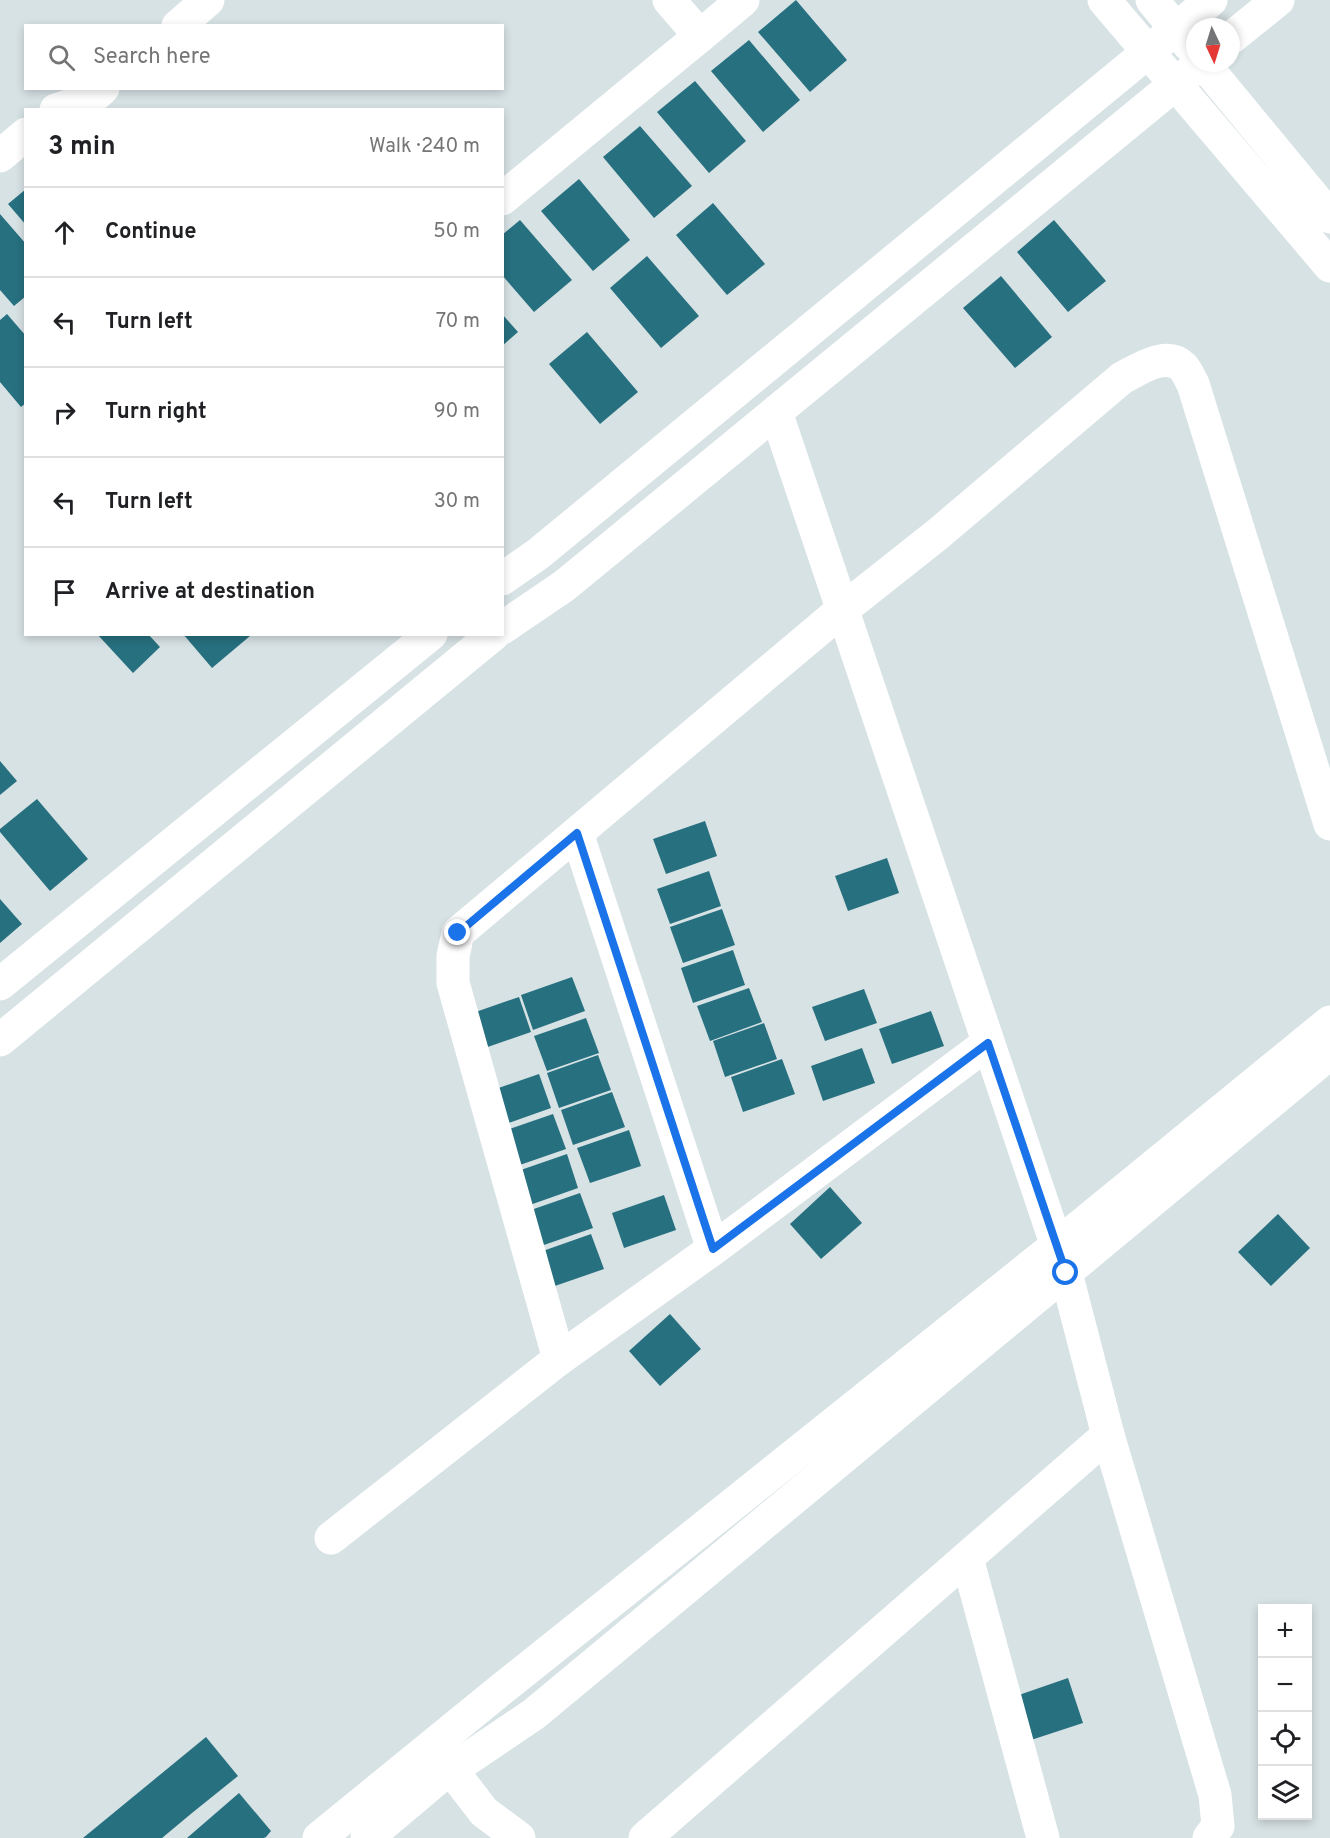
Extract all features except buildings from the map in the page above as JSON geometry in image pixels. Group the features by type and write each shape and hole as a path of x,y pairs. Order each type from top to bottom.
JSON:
{"street":[{"path":"669,0 700,36"},
{"path":"504,197 743,0"},
{"path":"1104,0 1330,266"},
{"path":"1152,0 1185,41"},
{"path":"504,578 538,554 1149,52 1185,41 1211,0"},
{"path":"1240,31 1278,0"},
{"path":"504,626 564,586 1191,72"},
{"path":"1209,72 1330,217"},
{"path":"64,108 99,99"},
{"path":"0,156 24,136"},
{"path":"559,1359 453,983 453,956 458,933 1122,378 1152,362 1167,360 1183,366 1193,384 1330,824"},
{"path":"777,412 1061,1259 1108,1435 1215,1795 1218,1826 1209,1838"},
{"path":"0,984 429,636"},
{"path":"0,1040 492,636"},
{"path":"577,833 713,1249"},
{"path":"367,1838 450,1768 466,1760 534,1714 1061,1259 1330,1022"},
{"path":"330,1538 559,1359 713,1249 988,1043"},
{"path":"320,1838 507,1685 1330,1053"},
{"path":"645,1838 1108,1435"},
{"path":"967,1558 1043,1838"},
{"path":"450,1768 484,1812 519,1838"}],"route":[{"path":"458,933 577,833 713,1249 988,1043 1066,1273"}]}
